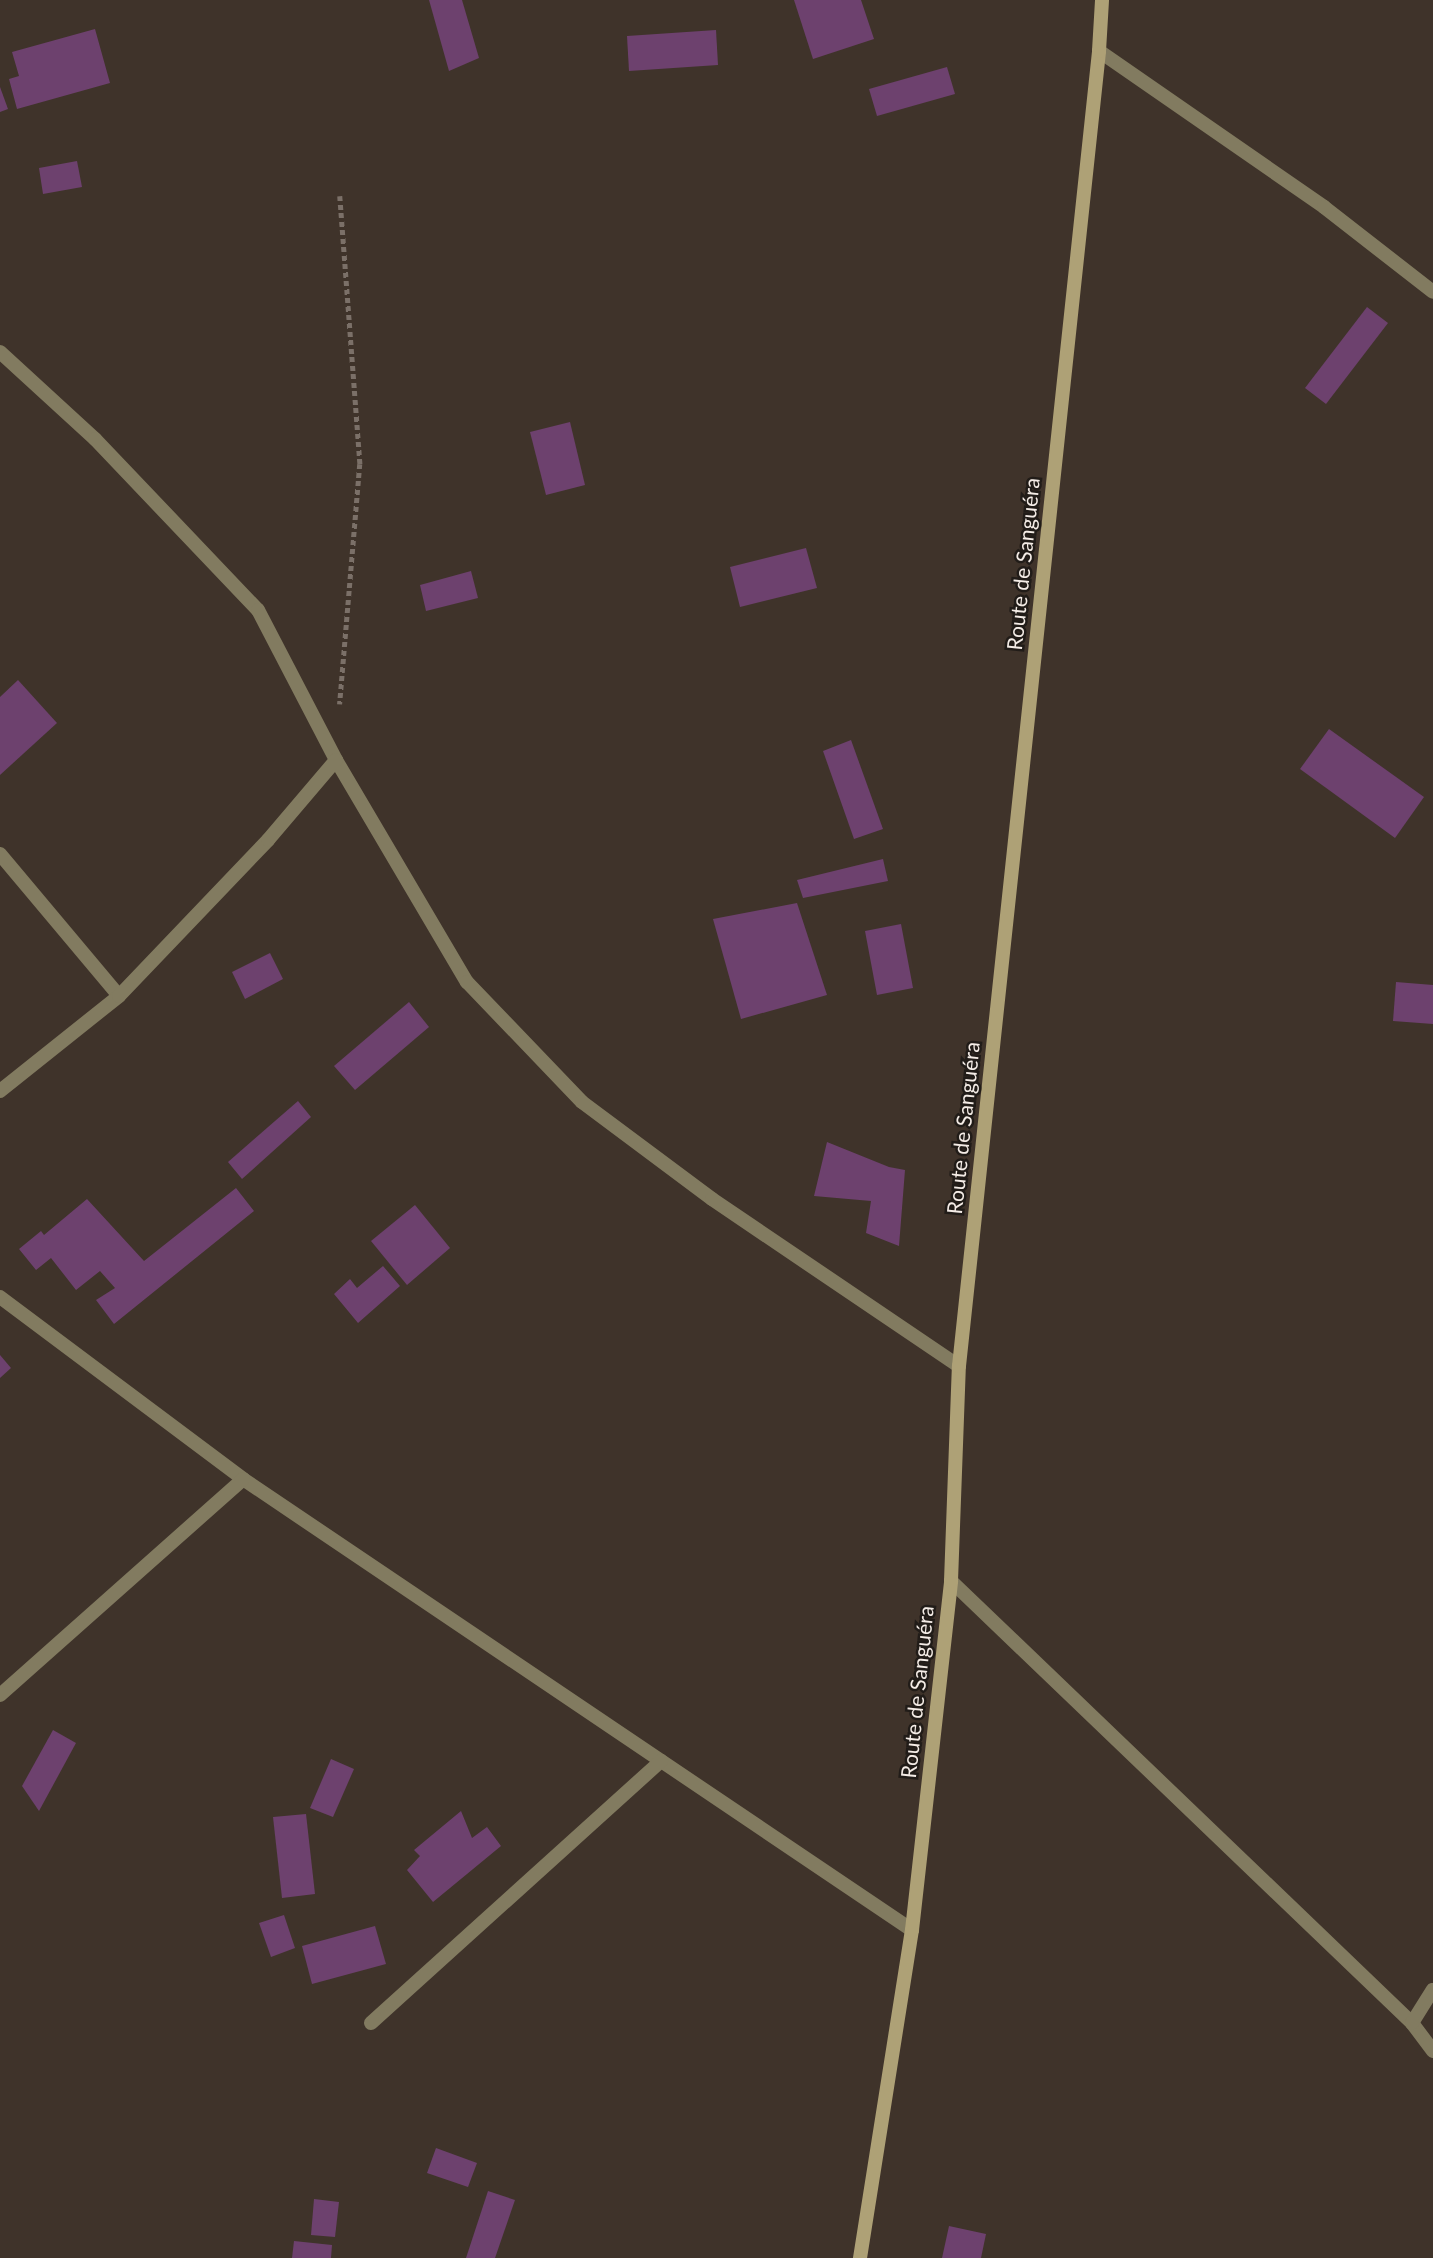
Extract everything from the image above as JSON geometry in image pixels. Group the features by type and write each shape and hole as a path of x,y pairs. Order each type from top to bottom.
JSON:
{"street":[{"name":"Route de Sanguéra","path":"860,2258 912,1930 951,1581 959,1366 1099,51 1102,0"},
{"path":"1099,51 1324,207 1433,292"},
{"path":"0,352 95,439 258,610 335,760 467,982 582,1102 712,1199 959,1366"},
{"path":"0,1091 119,996 268,841 335,760"},
{"path":"0,854 119,996"},
{"path":"0,1297 243,1479 912,1930"},
{"path":"0,1695 243,1479"},
{"path":"951,1581 1412,2023 1433,2051"},
{"path":"371,2023 661,1761"},
{"path":"1412,2023 1433,1990"}],"path":[{"path":"340,195 360,464 340,706"}],"building":[{"path":"429,0 462,0 479,58 449,71"},
{"path":"794,0 861,0 874,39 813,59"},
{"path":"95,29 110,83 17,109 9,79 19,76 12,52"},
{"path":"716,30 718,65 629,71 627,36"},
{"path":"947,67 955,94 877,116 869,89"},
{"path":"0,87 8,109 0,112"},
{"path":"77,161 82,187 43,194 39,168"},
{"path":"1367,307 1388,323 1326,404 1305,388"},
{"path":"570,422 585,485 546,495 530,432"},
{"path":"806,548 817,588 740,607 730,567"},
{"path":"471,571 478,598 426,611 420,585"},
{"path":"18,680 57,723 0,775 0,697"},
{"path":"1329,729 1424,797 1395,838 1300,769"},
{"path":"851,740 883,829 854,839 823,751"},
{"path":"883,859 888,881 803,898 797,880"},
{"path":"797,903 827,995 741,1019 713,919"},
{"path":"901,924 913,988 877,995 865,931"},
{"path":"270,953 283,979 245,999 232,972"},
{"path":"1396,982 1433,985 1433,1024 1393,1021"},
{"path":"409,1002 429,1027 355,1090 334,1066"},
{"path":"298,1101 311,1117 242,1179 228,1162"},
{"path":"827,1142 889,1167 905,1170 899,1246 866,1233 871,1201 814,1196"},
{"path":"236,1188 254,1211 114,1324 96,1300 115,1288 100,1271 76,1290 51,1258 36,1270 19,1249 41,1231 44,1235 87,1199 144,1261"},
{"path":"415,1205 450,1248 407,1285 371,1241"},
{"path":"383,1266 400,1286 358,1323 334,1294 350,1279 357,1288"},
{"path":"0,1355 11,1368 0,1378"},
{"path":"53,1730 76,1743 39,1811 22,1786"},
{"path":"331,1759 354,1769 333,1817 310,1808"},
{"path":"461,1811 472,1838 487,1827 501,1846 433,1902 407,1870 420,1856 414,1850"},
{"path":"306,1814 315,1894 282,1898 273,1817"},
{"path":"284,1915 295,1948 271,1957 259,1923"},
{"path":"375,1926 386,1964 312,1984 302,1946"},
{"path":"436,2148 477,2163 468,2187 427,2173"},
{"path":"488,2191 515,2200 495,2258 466,2258"},
{"path":"314,2199 339,2202 335,2237 311,2235"},
{"path":"949,2226 986,2234 981,2258 942,2258"},
{"path":"294,2241 332,2245 331,2258 292,2258"}]}
